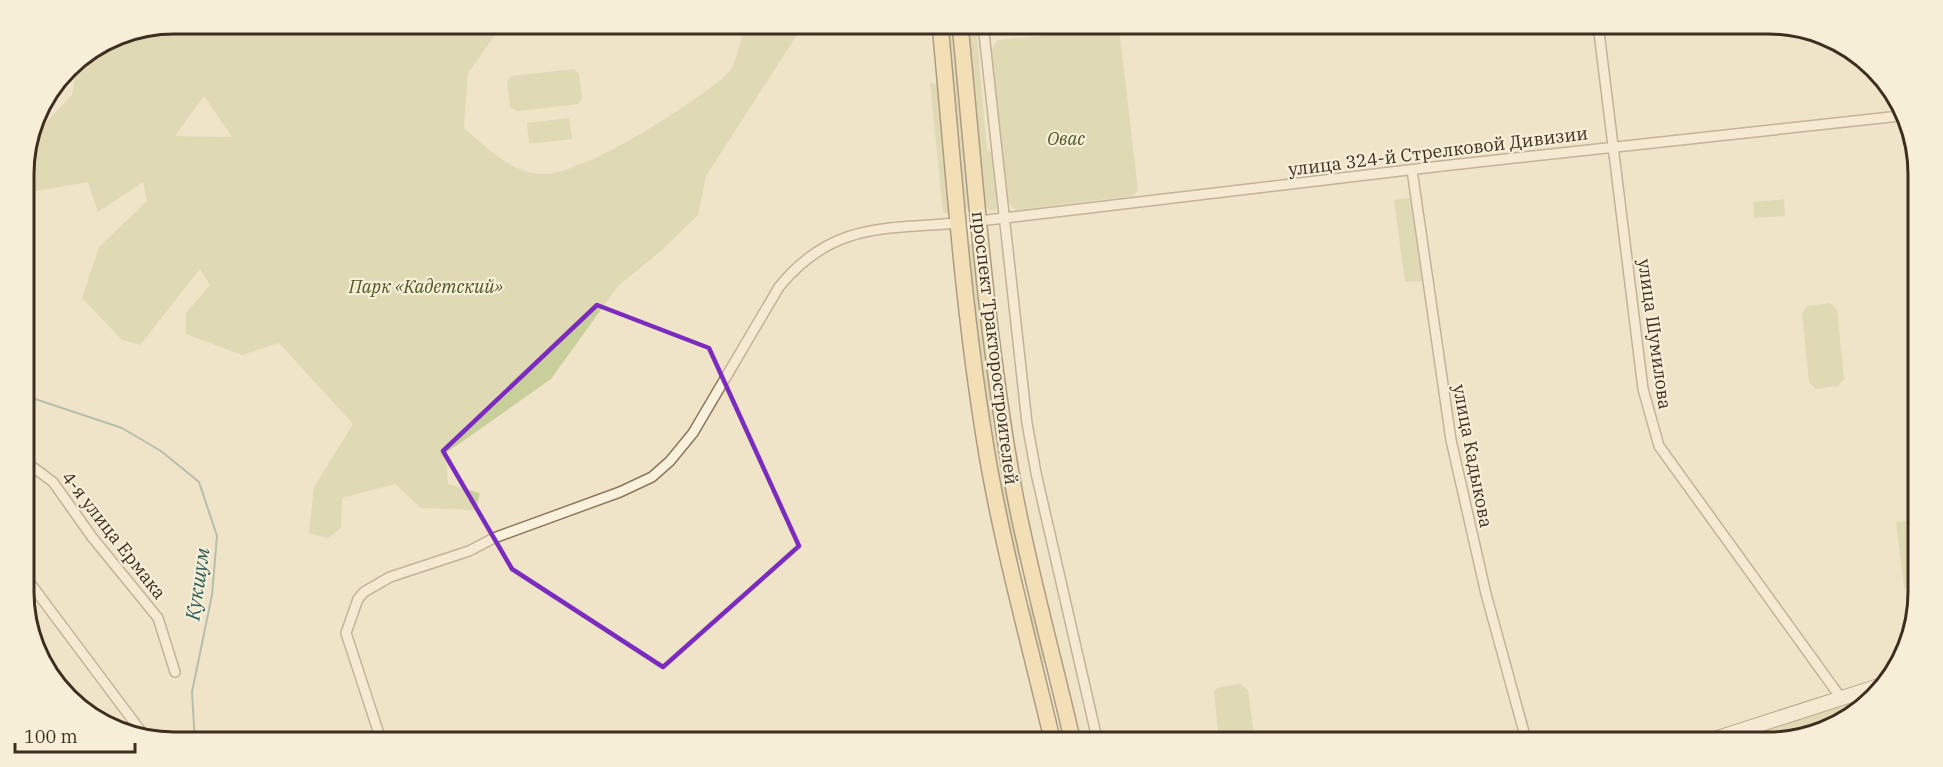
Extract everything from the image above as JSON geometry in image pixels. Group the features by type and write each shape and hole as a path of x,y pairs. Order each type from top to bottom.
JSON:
{"main road":[{"name":"проспект Тракторостроителей","path":"941,35 958,223 984,436 1013,574 1050,732"},
{"name":"проспект Тракторостроителей","path":"961,35 979,221 1006,439 1033,570 1071,732"},
{"path":"958,223 979,221"},
{"path":"1013,574 1033,570"},
{"path":"1039,684 1059,680"}],"street":[{"path":"984,34 1002,218 1027,423 1036,473 1095,732"},
{"name":"улица Шумилова","path":"1599,34 1642,389 1659,446 1841,698"},
{"name":"улица 324-й Стрелковой Дивизии","path":"979,221 1612,147 1896,116"},
{"name":"улица Кадыкова","path":"1412,170 1451,441 1486,594 1524,732"},
{"path":"378,732 346,633 358,599 364,592 390,577 469,551 494,538 631,488 652,477 670,461 693,433 779,287 796,266 812,254 847,235 867,230 958,223"},
{"name":"4-я улица Ермака","path":"34,468 53,482 92,537 158,618 174,672"},
{"path":"34,588 140,728"},
{"path":"1736,732 1871,689"}],"highlighted area":[{"path":"597,305 709,348 799,546 663,667 512,569 443,451"}],"green space":[{"path":"969,34 980,34 977,38 987,150 992,153 997,207 995,211 986,208"},
{"name":"Овас","path":"1055,34 1120,36 1138,190 1133,196 1016,210 1007,202 991,49 998,40"},
{"name":"Парк «Кадетский»","path":"165,35 495,35 468,73 464,128 501,159 522,170 546,174 587,162 614,149 694,100 732,68 742,35 797,35 706,176 698,215 662,250 618,286 551,379 446,453 448,484 480,493 476,510 421,508 395,484 342,498 341,528 328,538 309,533 314,487 353,424 279,343 242,355 186,334 186,313 210,285 200,269 140,345 122,340 82,298 99,247 147,201 143,182 98,212 88,182 35,191 36,156 44,125 72,95 76,75 82,69 104,53 147,37","holes":["204,96 232,137 175,136"]},
{"path":"947,35 953,35 969,208 966,209"},
{"path":"574,69 579,74 582,98 579,104 517,111 510,107 507,82 511,76"},
{"path":"930,82 937,85 949,213 943,213"},
{"path":"569,118 572,139 529,144 527,123"},
{"path":"1410,198 1422,281 1405,282 1394,200"},
{"path":"1784,199 1785,216 1754,218 1753,202"},
{"path":"969,244 974,244 993,424 1021,559 1016,561 987,403"},
{"path":"1830,303 1837,310 1844,379 1838,386 1816,389 1809,382 1802,313 1808,306"},
{"path":"1908,521 1908,588 1904,588 1896,522"},
{"path":"1032,605 1046,663 1040,664 1026,606"},
{"path":"1240,684 1248,690 1254,732 1218,732 1214,691 1219,687"},
{"path":"1870,690 1839,714 1814,725 1778,732 1737,732"}],"waterway":[{"name":"Кукшум","path":"34,399 122,428 161,451 199,482 217,536 212,595 192,692 194,732"}]}
